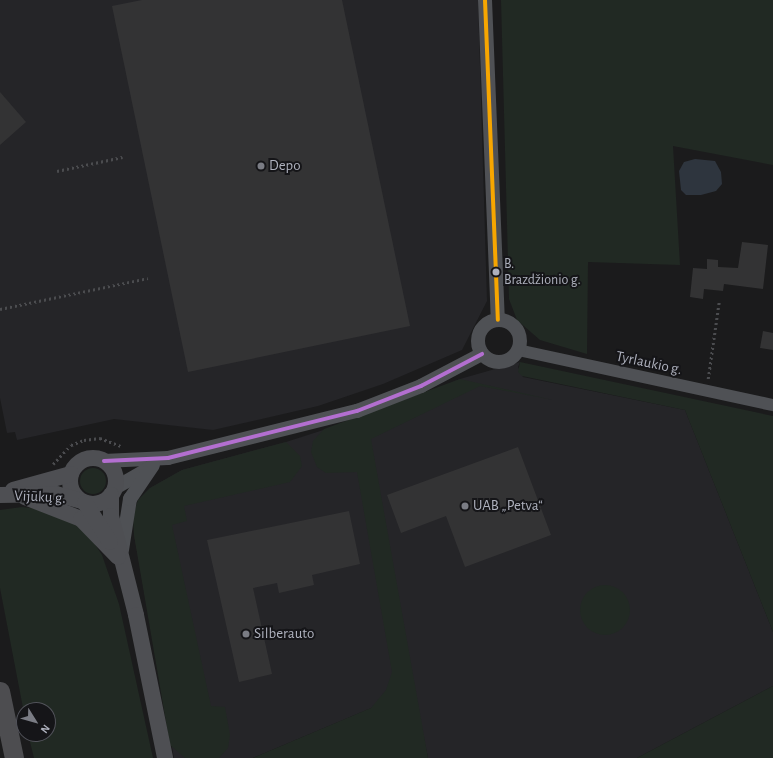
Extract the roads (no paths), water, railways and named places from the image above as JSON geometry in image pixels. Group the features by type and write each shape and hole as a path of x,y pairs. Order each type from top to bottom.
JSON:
{"highway":[{"path":"0,691 14,758"}],"main road":[{"path":"121,559 71,488 71,474 74,467 88,458 104,461 114,473 111,516 121,559 165,758"},
{"name":"Vijūkų g.","path":"0,494 71,474"},
{"path":"82,502 100,503 113,492"},
{"name":"Vijūkų g.","path":"0,494 25,497 56,494 82,502"},
{"path":"25,497 81,519 121,559"}],"street":[{"path":"485,0 498,320"},
{"path":"482,354 496,362 504,362 518,350 516,329 498,320"},
{"path":"482,354 480,332 498,320"},
{"name":"Tyrlaukio g.","path":"518,350 773,405"},
{"path":"104,461 168,458 357,411 420,386 482,354"},
{"path":"113,492 154,465 168,458"},
{"path":"121,559 130,499 154,465"}],"place":[{"name":"Depo","path":"261,166"},
{"name":"B. Brazdžionio g.","path":"496,272"},
{"name":"UAB „Petva“","path":"465,506"},
{"name":"Silberauto","path":"246,634"}]}
